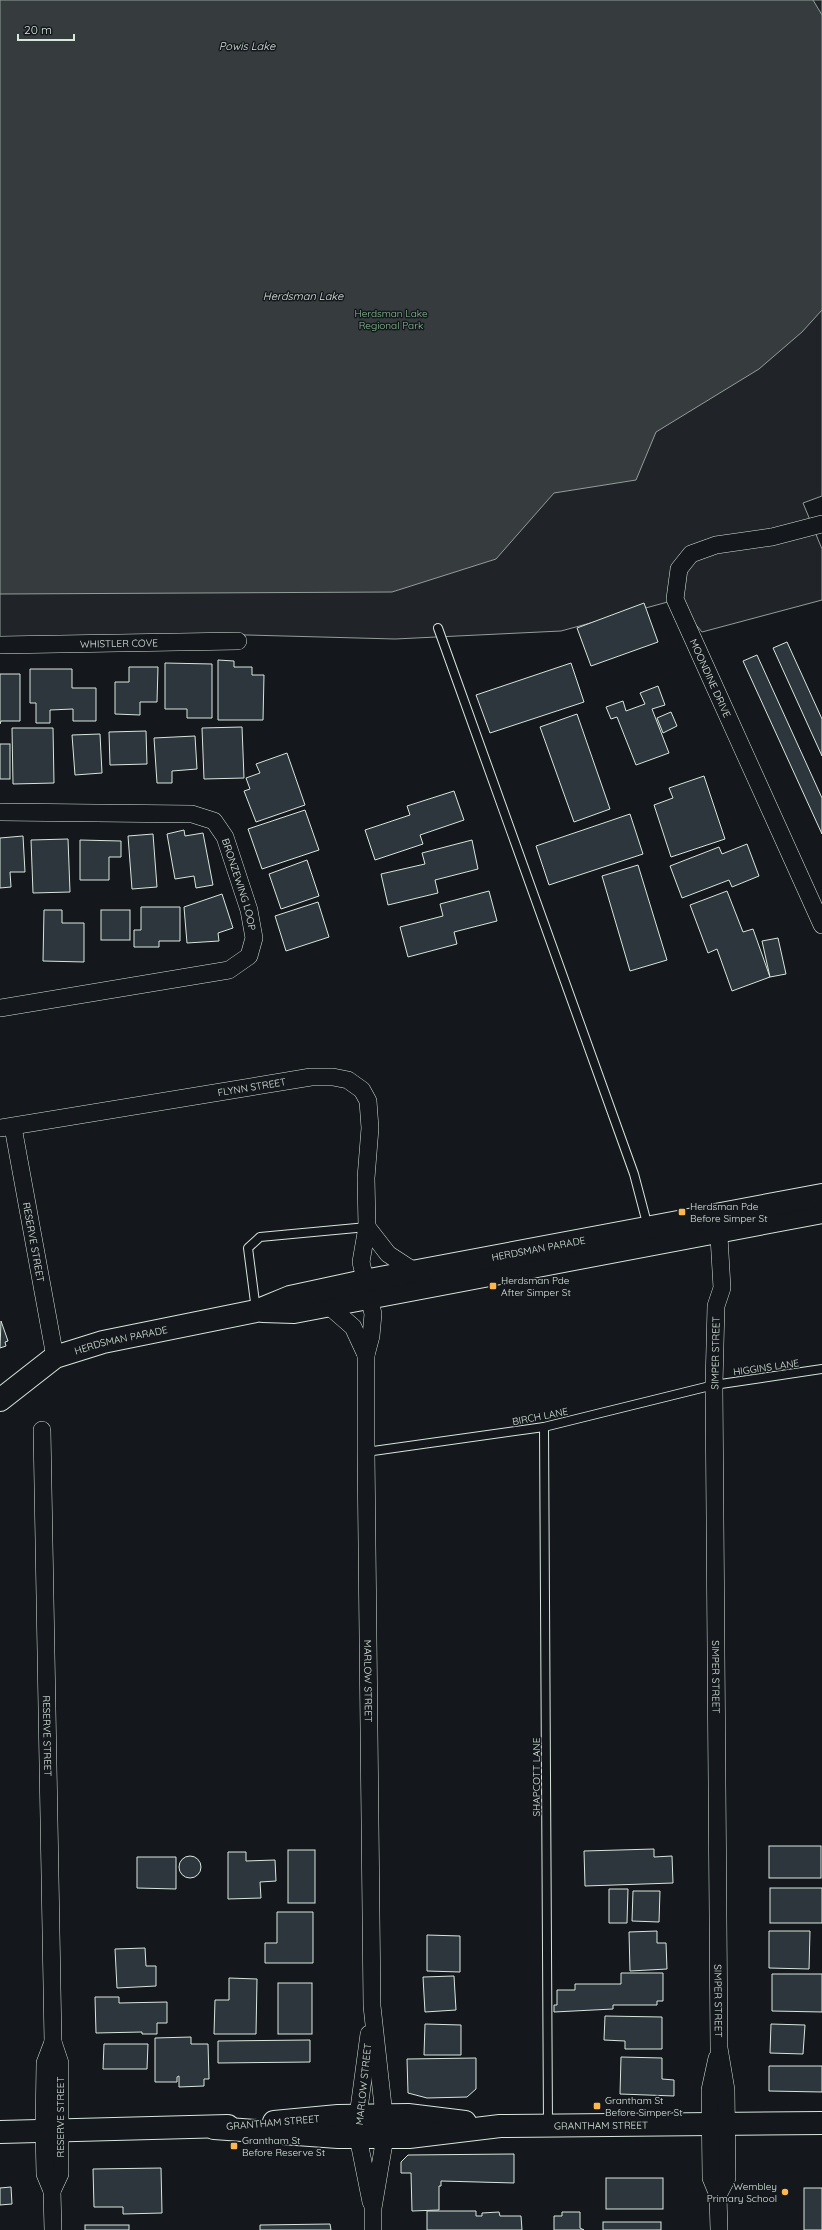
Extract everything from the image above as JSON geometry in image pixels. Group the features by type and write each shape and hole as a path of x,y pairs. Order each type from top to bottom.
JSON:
{"main road":[{"name":"HERDSMAN PARADE","path":"0,1400 55,1357 103,1342 256,1311 290,1297 366,1290 712,1224 822,1195"},
{"name":"HERDSMAN PARADE","path":"256,1311 294,1312 329,1306 414,1272 649,1228 712,1224 822,1212"},
{"name":"GRANTHAM STREET","path":"0,2132 214,2128 384,2115 408,2115 500,2126 822,2123"},
{"name":"GRANTHAM STREET","path":"214,2128 338,2138 409,2137 500,2126"}],"street":[{"name":"MOONDINE DRIVE","path":"822,524 772,537 716,545 691,554 679,569 675,600 822,925"},
{"name":"WHISTLER COVE","path":"0,645 238,641"},
{"name":"BRONZEWING LOOP","path":"0,812 192,814 214,821 225,837 249,910 254,938 249,956 229,970 0,1008"},
{"name":"FLYNN STREET","path":"6,1128 311,1077 333,1076 348,1080 362,1090 368,1101 370,1128 366,1178 367,1228 361,1262 366,1290"},
{"name":"RESERVE STREET","path":"6,1128 55,1357"},
{"name":"SIMPER STREET","path":"712,1224 722,1288 716,1306 714,1385 719,2048 710,2090 718,2124 711,2178 718,2195 719,2230"},
{"path":"367,1228 388,1254 414,1272"},
{"name":"MARLOW STREET","path":"366,1290 373,1314 371,1336 366,1355 372,2006 385,2137 373,2208 373,2230"},
{"name":"MARLOW STREET","path":"329,1306 354,1327 366,1355"},
{"name":"RESERVE STREET","path":"42,1430 53,2042 45,2063 52,2130 44,2174 52,2191 53,2230"},
{"name":"MARLOW STREET","path":"372,2006 358,2116 358,2137 373,2208"}],"lane":[{"path":"438,628 634,1174 649,1228"},
{"path":"256,1311 248,1248 260,1236 367,1228"},
{"name":"HIGGINS LANE","path":"714,1385 822,1369"},
{"name":"BIRCH LANE","path":"366,1452 544,1427 714,1385"},
{"name":"SHAPCOTT LANE","path":"544,1427 548,2126"}],"green space":[{"name":"Herdsman Lake","path":"0,0 822,0 822,496 803,503 822,549 822,600 702,632 675,600 561,631 395,639 247,635 0,639"}],"water":[{"name":"Herdsman Lake","path":"0,0 813,0 822,15 822,310 802,332 759,369 656,432 636,480 554,493 496,559 392,592 0,594"}],"building":[{"path":"644,603 658,642 591,666 577,628"},
{"path":"787,642 822,719 822,756 773,648"},
{"path":"757,655 822,798 822,834 743,661"},
{"path":"218,660 234,661 234,667 252,667 252,675 264,675 263,720 218,720"},
{"path":"165,663 212,664 212,718 187,718 187,709 165,709"},
{"path":"571,663 584,702 490,733 476,695"},
{"path":"129,667 158,667 157,702 140,702 140,715 115,714 115,682 129,682"},
{"path":"30,669 72,669 72,688 96,688 96,721 73,721 73,709 50,710 50,723 36,723 36,703 30,703"},
{"path":"0,674 20,674 20,721 1,721 0,724"},
{"path":"658,686 665,705 652,709 669,753 636,765 617,717 611,719 606,707 623,701 626,711 645,704 640,693"},
{"path":"671,712 677,726 663,733 657,718"},
{"path":"577,714 610,809 574,822 540,727"},
{"path":"242,727 244,778 204,779 202,728"},
{"path":"12,728 53,728 54,783 13,784"},
{"path":"146,731 147,764 110,765 109,732"},
{"path":"100,734 102,773 75,775 72,735"},
{"path":"195,736 197,769 172,771 172,783 157,783 154,738"},
{"path":"0,744 10,744 10,779 0,779"},
{"path":"287,753 305,805 256,822 244,791 250,789 246,778 260,773 256,764"},
{"path":"704,776 725,839 671,857 654,805 673,798 669,788"},
{"path":"454,791 464,820 420,835 423,844 375,860 365,830 410,815 407,806"},
{"path":"305,810 319,850 262,869 248,829"},
{"path":"630,814 643,854 549,885 536,846"},
{"path":"184,830 185,836 203,833 213,885 196,888 194,876 175,879 167,834"},
{"path":"153,834 157,887 132,889 128,836"},
{"path":"23,836 25,872 10,872 11,887 0,888 0,838"},
{"path":"68,839 70,892 33,893 31,840"},
{"path":"80,840 121,841 121,857 109,857 109,880 80,880"},
{"path":"472,840 478,869 435,880 438,893 388,905 381,874 425,864 422,853"},
{"path":"747,844 759,876 732,887 729,880 682,898 670,866 719,847 722,854"},
{"path":"307,860 319,896 281,909 269,874"},
{"path":"638,865 667,960 630,971 602,876"},
{"path":"489,891 497,921 454,932 457,944 408,957 400,927 443,916 440,904"},
{"path":"727,891 743,932 753,929 770,977 732,991 717,949 708,953 690,905"},
{"path":"222,894 233,928 218,933 219,941 187,943 184,907"},
{"path":"318,902 329,937 286,951 275,916"},
{"path":"141,907 180,907 180,941 159,941 159,947 134,947 134,930 141,930"},
{"path":"44,910 62,910 62,923 84,923 84,962 43,961"},
{"path":"101,910 130,910 130,940 101,940"},
{"path":"778,938 786,974 770,977 762,941"},
{"path":"1,1321 8,1341 5,1342 6,1346 0,1348"},
{"path":"769,1846 821,1846 821,1878 769,1878"},
{"path":"654,1849 654,1857 672,1856 673,1883 585,1886 584,1851"},
{"path":"288,1850 315,1850 315,1903 288,1903"},
{"path":"228,1852 246,1852 246,1861 275,1860 276,1881 260,1882 261,1898 228,1899"},
{"path":"190,1856 198,1859 201,1867 198,1875 190,1878 182,1875 179,1867 182,1859"},
{"path":"137,1857 176,1857 176,1889 137,1888"},
{"path":"770,1888 822,1888 822,1923 770,1923"},
{"path":"609,1889 628,1889 627,1923 609,1923"},
{"path":"633,1891 660,1891 659,1922 632,1921"},
{"path":"277,1912 313,1912 313,1963 265,1963 265,1943 277,1943"},
{"path":"657,1931 657,1943 666,1943 667,1969 630,1971 629,1932"},
{"path":"769,1931 810,1931 809,1969 769,1968"},
{"path":"427,1935 460,1936 460,1972 427,1971"},
{"path":"145,1948 146,1966 156,1966 156,1986 117,1988 115,1949"},
{"path":"621,1973 663,1973 663,2001 657,2001 657,2005 613,2005 613,2009 554,2012 554,2005 557,2005 557,1990 575,1990 575,1984 621,1984"},
{"path":"772,1974 822,1974 822,2012 772,2011"},
{"path":"454,1976 456,2010 425,2012 423,1977"},
{"path":"229,1978 257,1979 256,2034 214,2034 215,2000 229,2000"},
{"path":"278,1983 312,1983 312,2034 278,2034"},
{"path":"95,1997 119,1997 119,2003 167,2002 167,2023 157,2023 157,2034 142,2034 142,2032 96,2033"},
{"path":"605,2016 662,2017 662,2049 625,2049 625,2041 604,2040"},
{"path":"425,2024 461,2025 461,2055 424,2055"},
{"path":"771,2024 805,2025 803,2054 770,2053"},
{"path":"191,2037 191,2044 208,2044 209,2079 204,2079 204,2086 179,2087 179,2076 177,2077 177,2082 155,2082 155,2038"},
{"path":"310,2040 310,2062 218,2063 218,2041"},
{"path":"104,2044 148,2044 147,2069 103,2069"},
{"path":"621,2057 662,2058 662,2079 674,2080 674,2096 620,2094"},
{"path":"476,2058 476,2089 467,2097 427,2098 408,2093 407,2059"},
{"path":"769,2066 822,2066 822,2092 769,2091"},
{"path":"514,2154 514,2183 441,2181 441,2186 439,2186 439,2210 412,2211 411,2173 401,2173 401,2162 408,2155"},
{"path":"161,2168 162,2213 123,2214 123,2207 94,2207 93,2169"},
{"path":"606,2178 663,2178 663,2209 606,2209"},
{"path":"11,2187 12,2204 0,2205 0,2188"},
{"path":"804,2188 822,2188 822,2230 804,2230"},
{"path":"427,2211 476,2211 476,2216 482,2216 482,2213 499,2212 500,2216 521,2216 522,2230 427,2230"},
{"path":"562,2212 580,2212 580,2228 584,2230 554,2230 554,2216 562,2216"},
{"path":"603,2222 661,2222 661,2230 603,2230"},
{"path":"330,2224 331,2230 260,2230 260,2225"},
{"path":"85,2225 129,2225 129,2230 85,2230"}],"place":[{"name":"Herdsman Pde Before Simper St","path":"682,1212"},
{"name":"Herdsman Pde After Simper St","path":"493,1286"},
{"name":"Grantham St Before Simper St","path":"597,2106"},
{"name":"Grantham St Before Reserve St","path":"234,2146"},
{"name":"Wembley Primary School","path":"785,2192"}],"water label":[{"name":"Powis Lake","path":"247,46"}],"park label":[{"name":"Herdsman Lake Regional Park","path":"391,318"}]}
